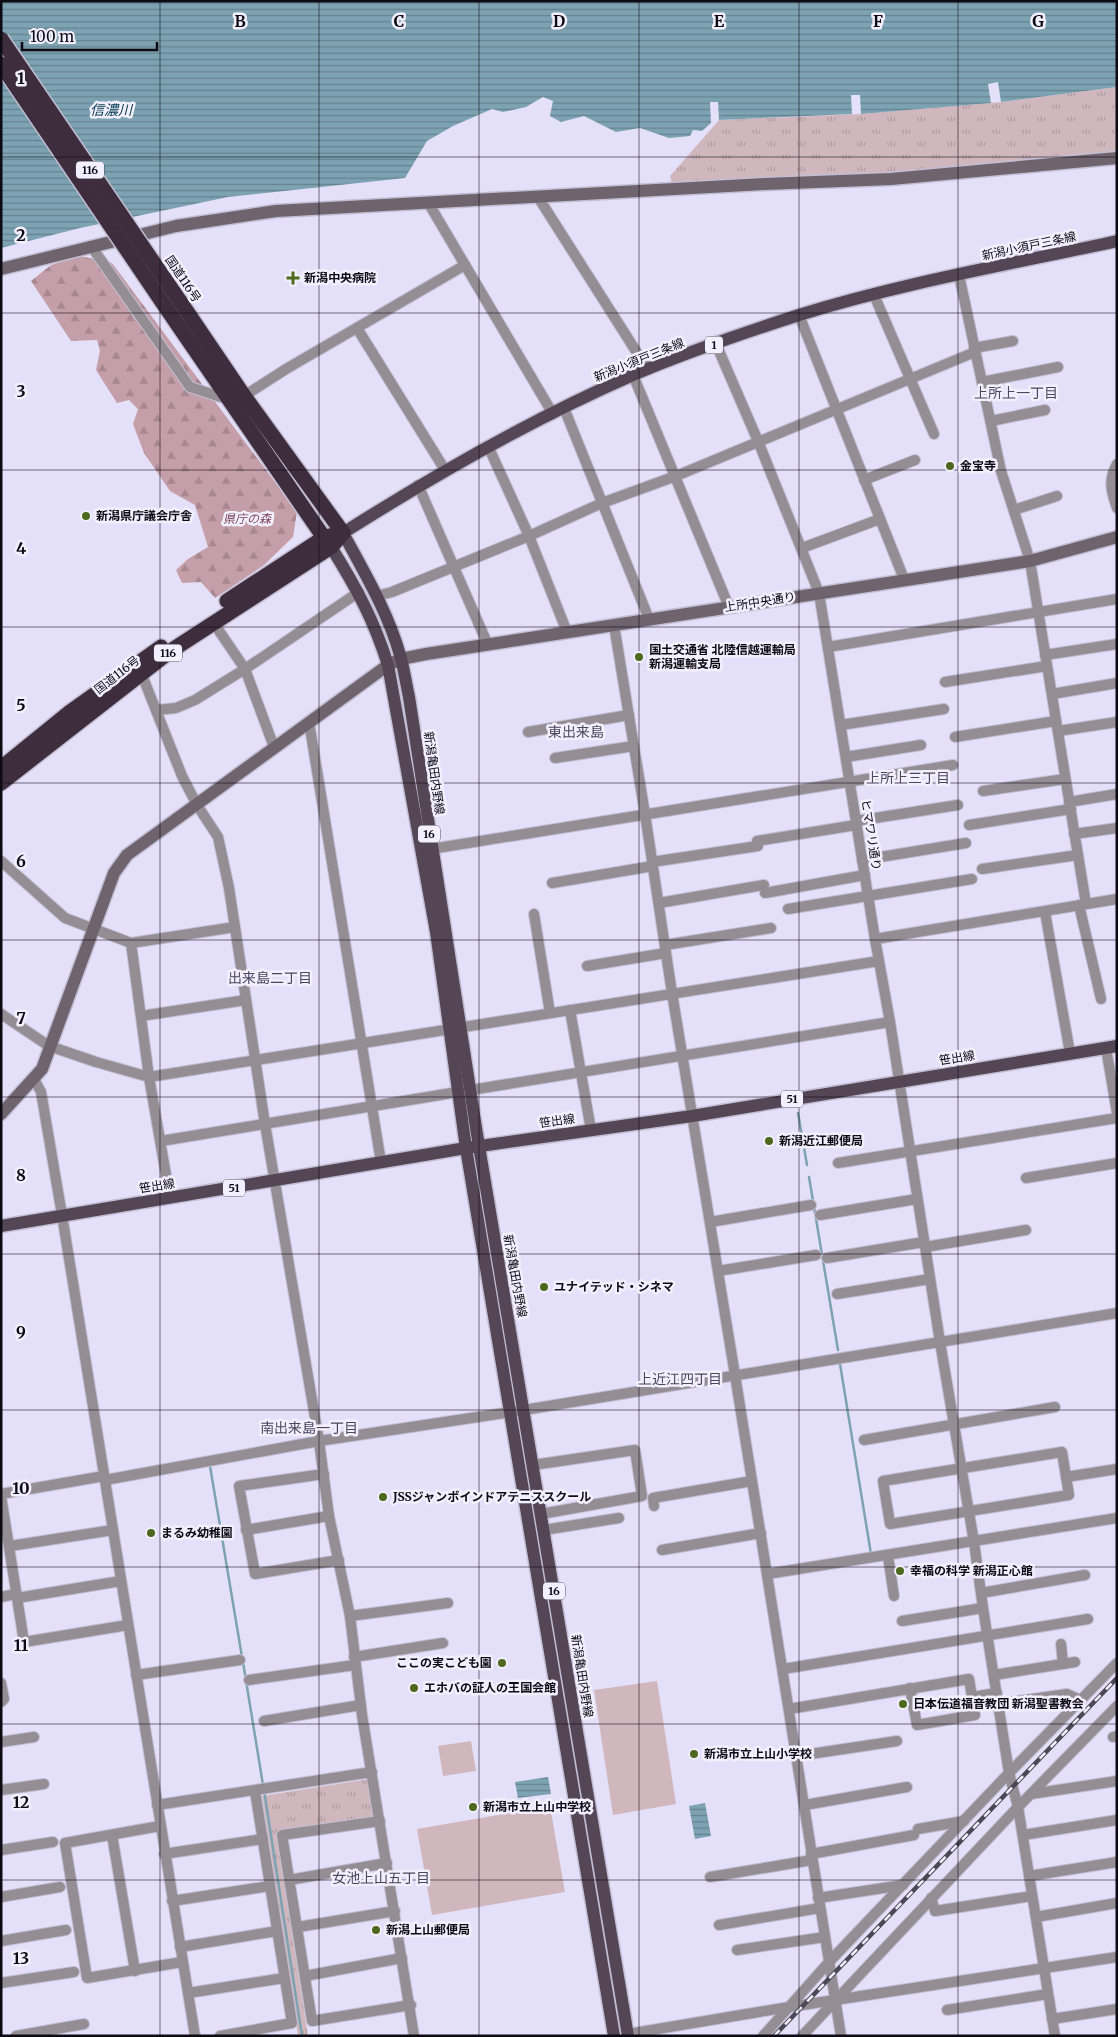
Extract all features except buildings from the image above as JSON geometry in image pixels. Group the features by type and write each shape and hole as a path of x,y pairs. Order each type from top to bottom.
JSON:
{"highway":[{"name":"国道116号","path":"1,39 179,300 328,542"},
{"name":"国道116号","path":"1,64 167,310 343,533 229,600 70,712 1,768"},
{"name":"国道116号","path":"1,783 142,675 169,652 328,542"}],"main road":[{"name":"新潟小須戸三条線","path":"343,533 418,485 488,446 633,375 799,315 959,275 1117,241"},
{"name":"新潟亀田内野線","path":"343,533 377,596 390,625 401,659 409,697 455,1029 458,1092 473,1147 524,1410 622,2035"},
{"name":"新潟亀田内野線","path":"328,542 359,592 377,630 388,665 436,932 455,1029 471,1090 473,1147 511,1412 622,2035"},
{"name":"笹出線","path":"1,1226 473,1147 692,1116 1111,1047"}],"street":[{"path":"1,269 176,226 276,211 891,179 1117,158"},
{"path":"538,197 648,370"},
{"path":"429,204 553,414"},
{"path":"91,246 190,387 238,398 466,265"},
{"path":"959,275 1001,471 1030,561 1078,855 1082,904 1101,999"},
{"path":"874,295 934,434"},
{"path":"799,315 904,579"},
{"path":"358,328 445,470"},
{"path":"377,596 529,536 602,503 676,476 975,350 1013,341"},
{"name":"ヒマワリ通り","path":"716,344 758,441 819,593 890,1022 924,1245 970,1512 998,1704 1023,1835 1055,2036"},
{"path":"982,382 1058,367"},
{"path":"633,375 729,607"},
{"path":"564,408 649,619"},
{"path":"991,421 1045,410"},
{"path":"488,446 529,536 567,632"},
{"path":"864,480 915,460"},
{"path":"1117,464 1112,473 1110,488 1117,508"},
{"path":"418,485 488,645"},
{"path":"1014,510 1058,496"},
{"path":"802,548 880,519"},
{"name":"上所中央通り","path":"1,1114 42,1069 114,873 128,855 388,665 401,659 567,632 1030,561 1117,537"},
{"path":"157,710 176,708 195,700 245,669 359,592"},
{"path":"828,646 1117,599"},
{"path":"213,622 245,669 274,747"},
{"path":"614,625 646,814 672,993 841,2036"},
{"path":"1045,655 1117,644"},
{"path":"946,682 1047,666"},
{"path":"142,675 182,776 197,805 218,837 319,1441 329,1516 350,1616 361,1705 414,2036"},
{"path":"1052,694 1117,683"},
{"path":"841,725 944,709"},
{"path":"528,732 629,715"},
{"path":"308,722 382,1162"},
{"path":"956,737 1057,726 1117,722"},
{"path":"555,758 634,746"},
{"path":"846,757 921,746"},
{"path":"431,849 953,765"},
{"path":"983,791 1065,779"},
{"path":"969,825 1070,806 1117,794"},
{"path":"552,883 856,823 958,805"},
{"path":"1074,834 1117,828"},
{"path":"862,860 966,844"},
{"path":"982,869 1078,855"},
{"path":"1,861 65,918 131,943 234,927"},
{"path":"659,903 865,875"},
{"path":"788,909 972,879"},
{"path":"875,939 1117,899"},
{"path":"1045,912 1070,1053"},
{"path":"534,914 550,1013"},
{"path":"587,966 771,928"},
{"path":"131,943 149,1077 170,1198"},
{"path":"1,1014 50,1046 96,1062 149,1077 879,961"},
{"path":"141,1016 246,1000"},
{"path":"570,1010 591,1130"},
{"path":"471,1090 890,1022"},
{"path":"1111,1047 1117,1113"},
{"path":"34,1079 41,1092 62,1215 195,2036"},
{"path":"161,1141 458,1092"},
{"path":"838,1163 1117,1118"},
{"path":"1026,1178 1117,1163"},
{"path":"820,1215 917,1199"},
{"path":"710,1222 811,1206"},
{"path":"828,1258 1026,1230"},
{"path":"718,1271 816,1255"},
{"path":"837,1294 930,1280"},
{"path":"128,1625 24,1642 1,1495 319,1441 524,1410 1117,1314"},
{"path":"864,1440 1055,1407"},
{"path":"533,1465 635,1450 642,1496 541,1514"},
{"path":"1062,1452 1069,1495 890,1524 883,1481 962,1469 1062,1452"},
{"path":"1066,1477 1117,1469"},
{"path":"324,1474 239,1486 246,1530 255,1574 339,1560"},
{"path":"654,1506 653,1498 752,1482"},
{"path":"246,1530 329,1516"},
{"path":"544,1530 619,1518"},
{"path":"767,1574 1117,1518"},
{"path":"10,1546 113,1530"},
{"path":"662,1550 761,1533"},
{"path":"888,1556 894,1596"},
{"path":"981,1593 1085,1574"},
{"path":"1,1597 121,1581"},
{"path":"350,1616 448,1603"},
{"path":"902,1621 983,1608"},
{"path":"783,1669 1088,1618"},
{"path":"249,1680 443,1643"},
{"path":"1061,1644 1063,1664"},
{"path":"136,1675 240,1660"},
{"path":"994,1675 1075,1662"},
{"path":"763,2036 829,1962 1117,1664"},
{"path":"789,1709 910,1688 969,1678 975,1715 917,1725 910,1688"},
{"path":"1,1683 4,1699 1,1702"},
{"path":"972,1696 997,1693"},
{"path":"998,1704 1067,1694 1080,1702"},
{"path":"264,1721 361,1705"},
{"path":"802,2036 931,1898 1117,1706"},
{"path":"1,1742 34,1737"},
{"path":"797,1756 898,1741"},
{"path":"157,1805 372,1772"},
{"path":"1031,1794 1117,1781"},
{"path":"1,1790 44,1784"},
{"path":"804,1805 907,1787"},
{"path":"220,2036 292,2023 263,1839 258,1790"},
{"path":"1023,1835 1117,1820"},
{"path":"380,1821 282,1835 289,1880 312,2020 410,2005"},
{"path":"710,1877 812,1857 964,1821"},
{"path":"160,1826 65,1843 86,1978 182,1962"},
{"path":"112,1835 135,1970"},
{"path":"164,1854 263,1839"},
{"path":"1,1850 53,1842"},
{"path":"1029,1876 1117,1862"},
{"path":"289,1880 387,1864"},
{"path":"719,1925 903,1885"},
{"path":"172,1901 270,1886"},
{"path":"1,1897 60,1887"},
{"path":"931,1898 935,1911 1032,1896"},
{"path":"1036,1916 1117,1903"},
{"path":"298,1927 395,1911"},
{"path":"1,1941 66,1930"},
{"path":"180,1947 277,1931"},
{"path":"737,1950 825,1937"},
{"path":"622,2035 789,2007 1117,1957"},
{"path":"305,1976 402,1958"},
{"path":"1,1983 74,1972"},
{"path":"188,1993 284,1978"},
{"path":"947,2010 1048,1994"},
{"path":"1052,2019 1117,2009"},
{"path":"16,2036 84,2024"}],"green space":[{"path":"1117,87 1117,155 895,173 784,179 672,184 670,176 719,120 861,114 1001,102"},
{"name":"県庁の森","path":"80,256 112,263 297,512 293,537 264,565 215,598 201,582 182,583 176,570 188,559 208,547 195,505 170,491 144,453 133,424 138,409 129,400 117,403 96,370 100,351 97,340 71,341 31,281 51,265"},
{"path":"657,1681 676,1804 613,1815 594,1690"},
{"path":"471,1741 476,1771 443,1776 438,1746"},
{"path":"369,1779 376,1817 277,1833 308,2036 298,2036 262,1796"},
{"path":"550,1806 565,1892 432,1915 417,1829"}],"water":[{"name":"信濃川","path":"1,1 1117,1 1117,87 1001,102 998,82 988,84 991,103 861,114 860,95 851,95 852,114 719,120 718,102 710,102 711,123 702,131 693,130 690,136 669,138 640,128 616,132 584,116 561,122 550,116 553,101 543,97 526,107 503,112 492,109 453,126 427,141 405,178 228,197 80,228 1,248"},
{"path":"548,1777 551,1794 518,1798 515,1782"},
{"path":"705,1803 711,1836 695,1839 689,1806"}],"waterway":[{"path":"798,1113 807,1165"},
{"path":"809,1177 838,1350"},
{"path":"840,1364 871,1554"},
{"path":"210,1466 242,1657"},
{"path":"243,1662 263,1785"},
{"path":"264,1790 302,2036"}],"railway":[{"path":"774,2036 1117,1678"}],"place":[{"name":"新潟中央病院","path":"293,278"},
{"name":"金宝寺","path":"950,466"},
{"name":"新潟県庁議会庁舎","path":"86,516"},
{"name":"国土交通省 北陸信越運輸局 新潟運輸支局","path":"639,657"},
{"name":"新潟近江郵便局","path":"769,1141"},
{"name":"ユナイテッド・シネマ","path":"544,1287"},
{"name":"JSSジャンボインドアテニススクール","path":"383,1497"},
{"name":"まるみ幼稚園","path":"151,1533"},
{"name":"幸福の科学 新潟正心館","path":"900,1571"},
{"name":"ここの実こども園","path":"502,1663"},
{"name":"エホバの証人の王国会館","path":"414,1688"},
{"name":"日本伝道福音教団 新潟聖書教会","path":"903,1704"},
{"name":"新潟市立上山小学校","path":"694,1754"},
{"name":"新潟市立上山中学校","path":"473,1807"},
{"name":"新潟上山郵便局","path":"376,1930"}],"district":[{"name":"上所上一丁目","path":"1016,393"},
{"name":"東出来島","path":"576,732"},
{"name":"上所上三丁目","path":"908,778"},
{"name":"出来島二丁目","path":"270,978"},
{"name":"上近江四丁目","path":"680,1379"},
{"name":"南出来島一丁目","path":"309,1428"},
{"name":"女池上山五丁目","path":"381,1878"}]}
